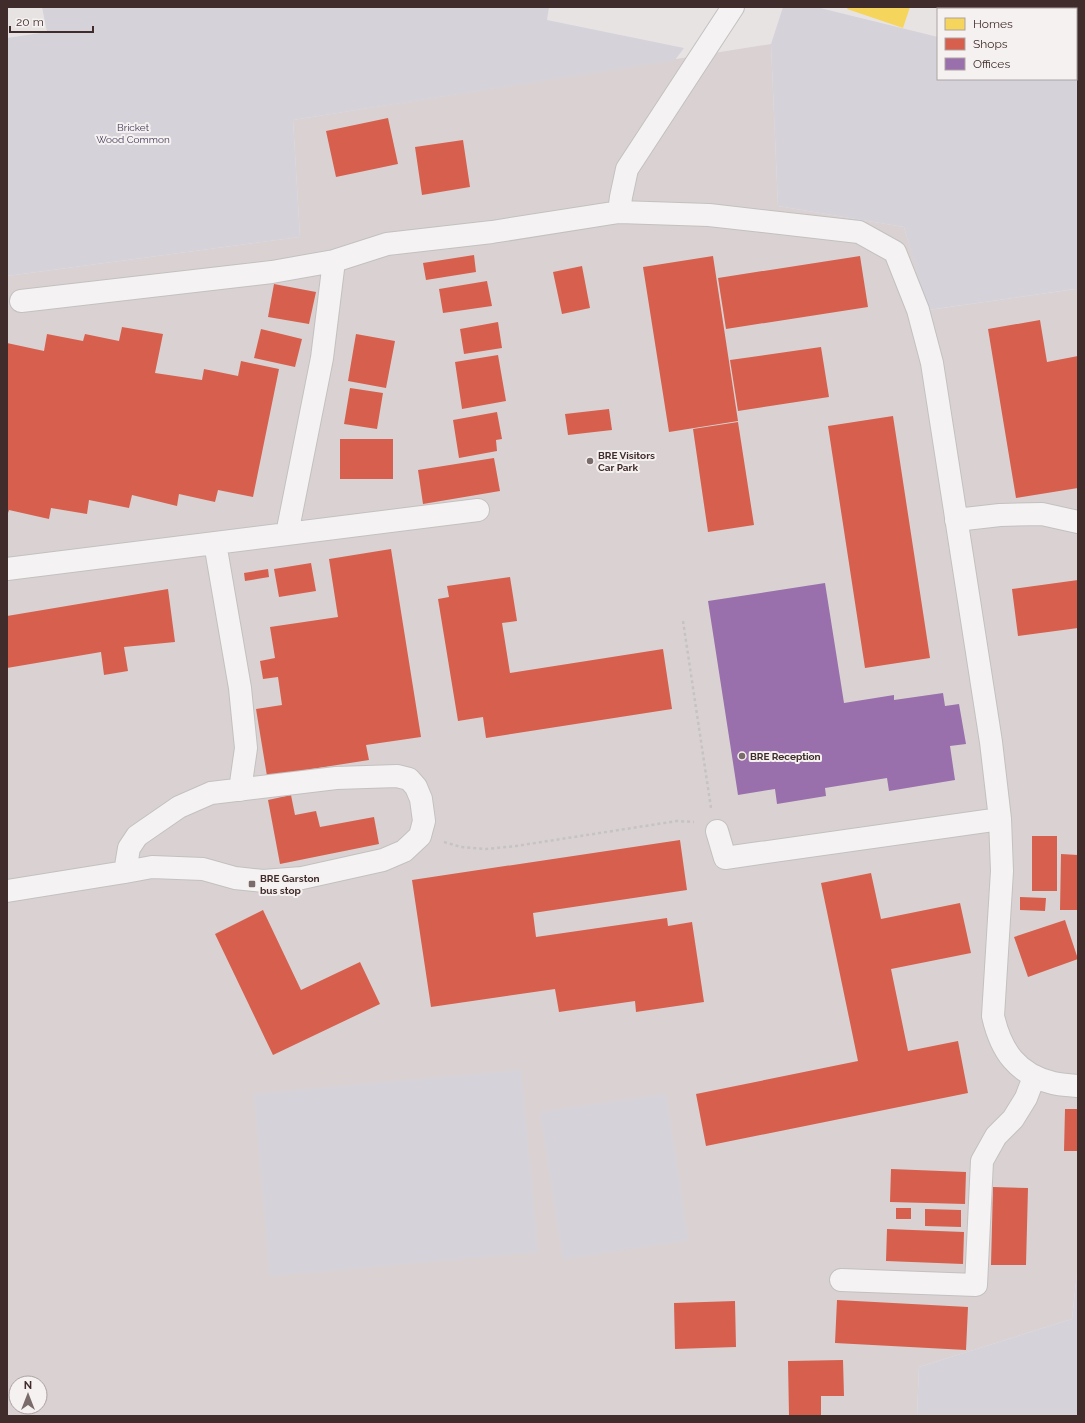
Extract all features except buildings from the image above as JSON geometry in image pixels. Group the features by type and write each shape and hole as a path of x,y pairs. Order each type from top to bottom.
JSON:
{"lane":[{"path":"619,212 620,197 626,169 733,7"},
{"path":"21,301 272,272 334,261 387,244 492,232 619,212 709,215 859,232 895,252 918,310 932,363 991,742 1000,819 1002,871 993,1016 996,1027 1009,1056 1020,1068 1034,1076 1054,1083 1078,1086"},
{"path":"287,534 322,358 334,261"},
{"path":"7,569 478,510"},
{"path":"956,520 1000,515 1042,514 1078,522"},
{"path":"215,543 240,688 246,748 240,790"},
{"path":"7,891 125,872 152,867 204,869 235,878 263,881 302,878 383,860 404,851 420,836 424,821 421,799 416,787 409,779 397,776 336,778 211,793 180,807 138,836 129,848 125,872"},
{"path":"717,831 725,858 1000,819"},
{"path":"841,1280 976,1285 982,1161 996,1136 1013,1119 1026,1098 1034,1076"}],"path":[{"path":"683,621 709,799 717,831"},
{"path":"420,836 461,848 486,849 516,846 677,821 693,822 717,831"}],"shaded area":[{"path":"771,44 778,206 904,227 929,310 1076,289 1078,295 1078,1263 1072,1319 919,1367 917,1416 7,1416 7,276 300,237 293,120"}],"green space":[{"name":"Bricket Wood Common","path":"42,7 549,7 547,20 684,48 675,60 293,120 300,237 7,276 7,38 47,32"},
{"path":"783,7 816,7 937,37 937,80 1077,80 1078,72 1078,295 1075,289 928,310 904,227 778,206 771,44"},
{"path":"521,1070 538,1252 270,1276 254,1094"},
{"path":"666,1094 688,1240 563,1259 540,1112"},
{"path":"1078,1263 1078,1416 917,1416 919,1367 1072,1319"}],"place":[{"name":"BRE Visitors Car Park","path":"590,461"},
{"name":"BRE Reception","path":"742,756"},
{"name":"BRE Garston bus stop","path":"252,884"}]}
